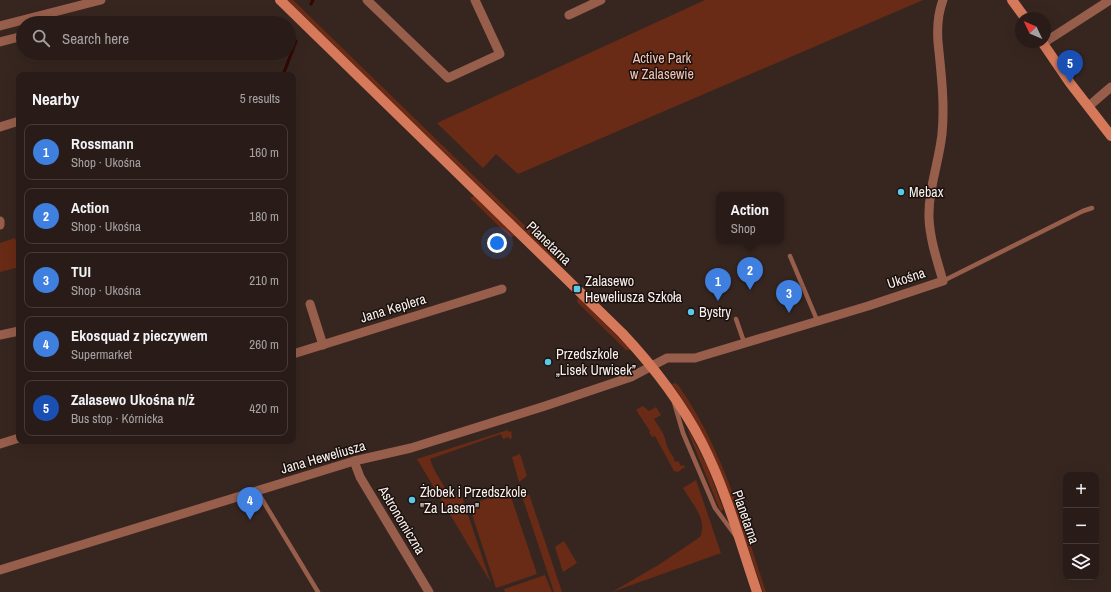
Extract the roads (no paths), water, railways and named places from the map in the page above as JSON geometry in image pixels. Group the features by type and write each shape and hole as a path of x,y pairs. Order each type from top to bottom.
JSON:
{"street":[{"path":"39,16 101,0"},
{"name":"Planetarna","path":"280,0 622,332 652,366 671,391 692,425 709,458 757,592"},
{"path":"367,0 448,78 500,54 475,0"},
{"path":"568,15 601,0"},
{"name":"Ukośna","path":"652,366 667,358 695,358 817,320 868,306 943,281 935,252 929,218 943,124 943,99 938,35 938,21 943,0"},
{"path":"1012,0 1021,12"},
{"path":"1051,38 1110,0"},
{"path":"0,26 16,22"},
{"path":"0,42 16,38"},
{"path":"1048,48 1088,106 1111,136"},
{"path":"1088,106 1111,88"},
{"path":"0,127 16,123"},
{"name":"Jana Keplera","path":"296,353 502,289"},
{"path":"310,304 323,345"},
{"path":"0,336 16,332"},
{"name":"Jana Heweliusza","path":"0,570 354,461 411,448 511,417 599,388 652,366"},
{"path":"0,444 16,439"},
{"name":"Astronomiczna","path":"354,461 360,477 429,592"}],"lane":[{"path":"943,281 1083,211 1092,208"},
{"path":"790,256 817,320"},
{"path":"736,318 744,342"},
{"path":"257,491 318,592"}],"waterway":[{"path":"311,4 313,0"},
{"path":"284,72 289,60"}],"place":[{"name":"Zalasewo Ukośna n/ż","path":"1070,83"},
{"name":"Mebax","path":"901,192"},
{"name":"Zalasewo Heweliusza Szkoła","path":"577,289"},
{"name":"Action","path":"750,290"},
{"name":"Rossmann","path":"718,301"},
{"name":"Bystry","path":"691,312"},
{"name":"TUI","path":"789,313"},
{"name":"Przedszkole „Lisek Urwisek”","path":"548,362"},
{"name":"Żłobek i Przedszkole \"Za Lasem\"","path":"412,500"},
{"name":"Ekosquad z pieczywem","path":"250,520"}],"park label":[{"name":"Active Park w Zalasewie","path":"662,66"}]}
